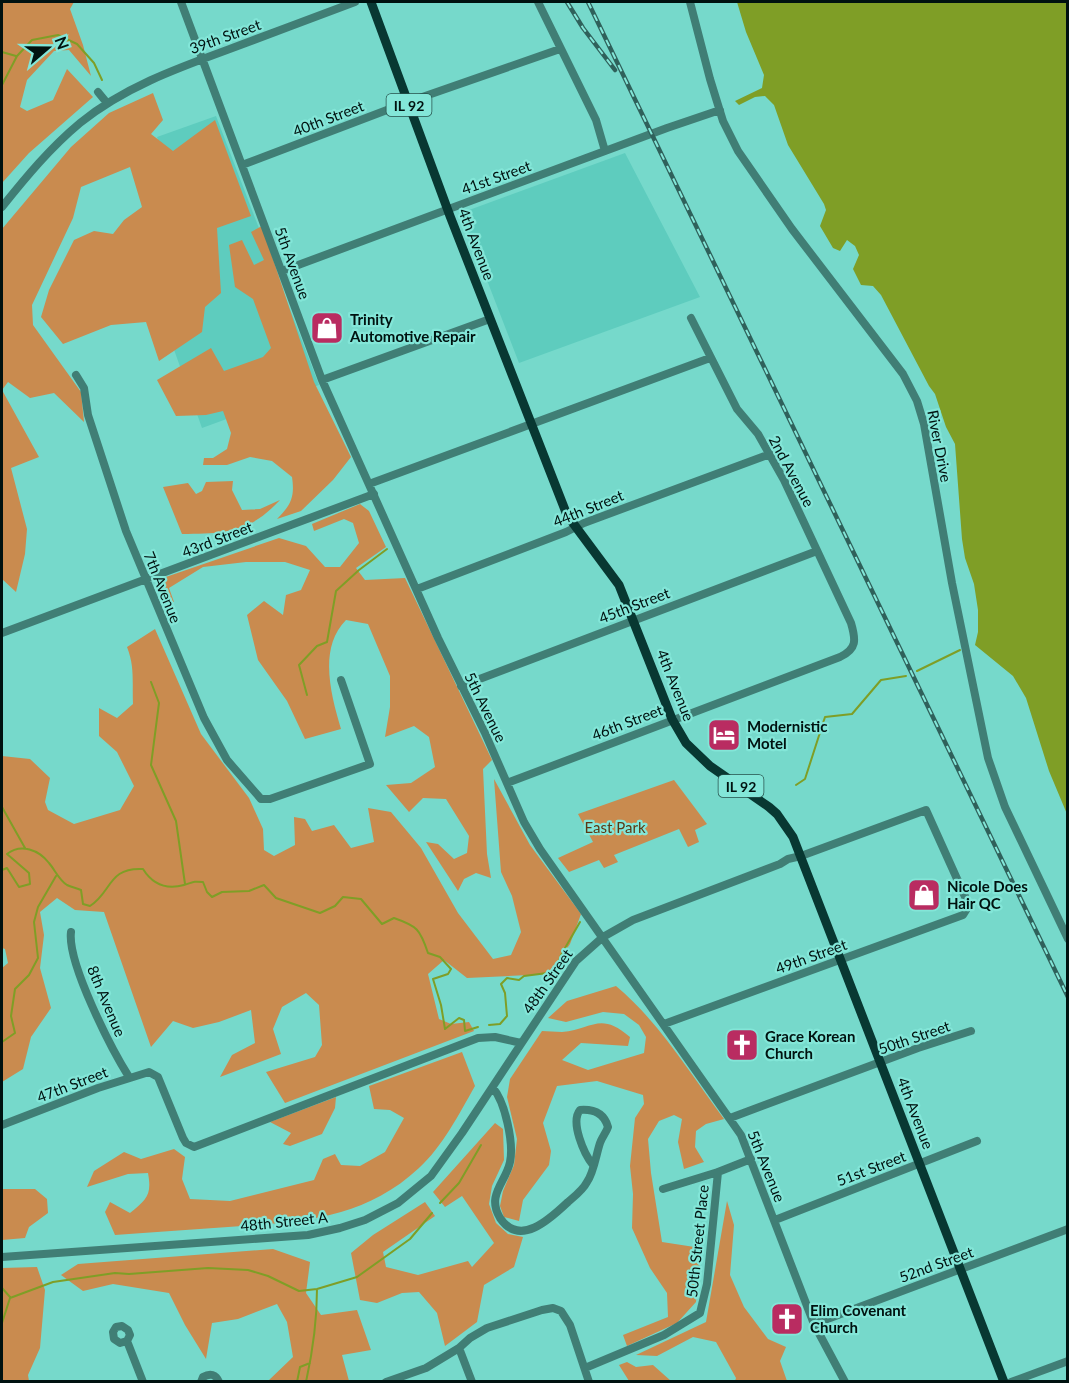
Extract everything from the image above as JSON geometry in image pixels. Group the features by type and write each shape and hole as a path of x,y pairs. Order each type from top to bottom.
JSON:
{"main road":[{"name":"4th Avenue","path":"371,2 447,209 567,515 619,585 672,719 686,743 700,758 760,798 777,814 788,829 801,856 1004,1382"}],"street":[{"name":"5th Avenue","path":"181,2 322,380 531,836 741,1135 814,1324 845,1382"},
{"name":"39th Street","path":"107,104 162,74 355,2"},
{"path":"538,2 596,120 605,151"},
{"name":"River Drive","path":"690,2 710,79 738,152 792,228 903,374 917,401 924,424 952,583 988,758 1005,807 1068,939"},
{"name":"40th Street","path":"242,165 408,102 560,49"},
{"path":"2,207 39,161 79,124 107,104 98,92"},
{"name":"41st Street","path":"282,271 720,110"},
{"name":"2nd Avenue","path":"691,318 737,409 758,434 784,480 851,623 854,644"},
{"path":"322,380 490,319"},
{"path":"369,484 711,358"},
{"name":"7th Avenue","path":"76,375 84,388 85,401 95,437 145,580 218,748 257,795 265,800 270,799 370,764 341,680"},
{"name":"44th Street","path":"417,589 770,454"},
{"name":"43rd Street","path":"2,633 374,494"},
{"name":"45th Street","path":"461,686 817,551"},
{"name":"46th Street","path":"507,783 840,657 849,653 854,644"},
{"name":"48th Street","path":"521,1043 576,961 603,937 633,920 788,859 926,810 964,894 968,907 966,911"},
{"name":"49th Street","path":"664,1024 957,918 966,911"},
{"name":"8th Avenue","path":"71,932 70,940 74,957 100,1024 129,1077"},
{"name":"50th Street","path":"730,1118 971,1031"},
{"name":"47th Street","path":"2,1125 129,1077 153,1072 167,1096 183,1138 190,1146 199,1145 478,1038 495,1036 521,1043"},
{"name":"48th Street A","path":"2,1257 308,1235 354,1225 398,1203 431,1176 493,1088 521,1043"},
{"path":"493,1088 503,1111 510,1138 510,1162 500,1182 495,1202 499,1216 509,1228 524,1230 540,1226 587,1183 593,1164 600,1141 608,1127 604,1117 599,1113 580,1110 577,1114 576,1126 589,1161 593,1164"},
{"name":"51st Street","path":"775,1220 977,1141"},
{"path":"663,1189 751,1159"},
{"name":"50th Street Place","path":"585,1368 664,1335 700,1313 707,1284 718,1172"},
{"name":"52nd Street","path":"814,1324 1068,1229"},
{"path":"386,1382 426,1368 487,1328 542,1310 558,1310 564,1315 570,1325 589,1382"},
{"path":"127,1341 142,1382"},
{"path":"459,1348 472,1382"},
{"path":"1011,1382 1068,1360"},
{"path":"201,1382 203,1377 210,1374 215,1376 219,1382"}],"shaded area":[{"path":"737,2 1067,2 1067,814 1049,771 1026,698 1013,676 975,645 978,632 978,610 974,584 965,558 962,539 955,444 946,427 935,394 881,295 873,286 861,285 853,269 859,255 855,246 847,240 840,251 833,248 820,226 826,210 824,204 788,145 774,105 765,96 755,97 739,105 735,101 762,88 764,75 746,32"},
{"path":"216,116 319,385 202,428 162,316 214,298 157,137"},
{"path":"625,153 700,297 519,363 461,213"}],"green space":[{"path":"2,2 74,2 70,9 91,76 69,50 54,51 27,80 20,107 27,111 53,100 67,69 93,97 29,153 2,183"},
{"path":"153,93 163,120 151,134 173,151 215,120 251,216 217,228 221,293 205,307 202,332 159,361 146,322 111,325 63,344 41,317 49,290 74,240 94,231 113,234 124,220 142,207 130,167 81,187 73,218 32,305 33,325 81,392 84,422 54,393 30,398 8,382 2,390 2,229 71,147 109,113"},
{"path":"262,226 314,382 351,457 333,480 301,511 277,519 291,500 292,477 272,461 250,457 227,465 203,465 204,458 213,458 227,449 231,433 223,411 206,415 176,416 157,380 211,348 224,371 263,357 271,348 253,299 235,287 229,245 242,240 254,265 264,260 251,232"},
{"path":"2,390 39,457 11,468 27,529 25,554 16,592 2,579"},
{"path":"233,481 232,490 242,510 260,509 280,500 257,520 247,525 224,532 182,534 163,487 188,483 196,494 202,491 206,482"},
{"path":"360,504 369,511 386,547 356,568 365,580 405,578 492,760 483,769 487,854 491,878 476,873 464,879 458,891 426,842 438,844 454,859 467,853 469,836 446,799 423,798 409,812 386,785 411,783 435,767 429,737 414,726 385,737 390,707 390,676 368,624 346,620 337,631 332,644 329,672 341,729 305,739 287,701 258,660 247,615 264,601 283,615 286,595 301,590 310,570 285,562 246,562 203,567 169,588 174,602 165,601 160,579 279,538 306,546 325,567 340,567 359,543 353,523 344,519 314,531 312,524"},
{"path":"155,629 201,734 249,798 263,829 264,850 274,856 295,845 294,817 305,819 312,831 334,825 351,848 374,842 368,808 391,812 421,848 458,913 493,959 511,955 521,932 512,896 501,872 494,779 530,845 581,914 570,944 549,974 467,978 444,960 428,974 439,1019 451,1024 469,1022 474,1031 285,1103 266,1072 315,1057 322,1045 319,1005 306,993 282,1007 273,1029 281,1054 220,1077 232,1055 255,1043 251,1010 219,1022 193,1028 173,1021 151,1047 104,912 75,910 57,898 40,912 44,935 40,968 51,1008 31,1037 23,1069 2,1082 2,968 8,963 5,949 2,948 2,756 30,759 50,778 45,802 48,810 74,824 120,810 134,786 117,752 99,736 99,708 117,718 133,704 132,668 127,647"},
{"name":"East Park","path":"674,780 707,824 695,830 699,842 688,847 679,829 614,855 618,862 604,868 599,860 569,872 558,858 593,842 578,814"},
{"path":"616,986 632,1000 660,1032 724,1119 706,1124 696,1131 695,1147 704,1162 684,1169 678,1142 682,1119 674,1115 659,1121 648,1139 662,1242 701,1248 696,1302 677,1323 627,1346 623,1335 668,1317 667,1293 650,1268 632,1228 633,1194 630,1166 635,1118 644,1104 643,1095 597,1081 557,1086 543,1123 551,1151 549,1165 523,1200 519,1221 504,1217 500,1206 503,1191 514,1165 517,1139 507,1097 510,1079 542,1031 562,1032 603,1023 620,1029 630,1037 628,1046 581,1043 562,1060 588,1070 644,1053 646,1037 639,1025 624,1014 603,1012 566,1022 548,1018 567,1001"},
{"path":"462,1052 475,1086 443,1140 419,1168 398,1185 353,1208 330,1215 280,1223 115,1235 105,1212 110,1202 130,1213 141,1204 149,1192 148,1173 128,1174 87,1187 94,1171 124,1152 141,1159 174,1149 185,1157 182,1179 190,1199 230,1201 314,1180 323,1159 335,1154 341,1165 360,1166 385,1152 404,1118 390,1110 374,1109 369,1086"},
{"path":"336,1097 335,1108 322,1134 290,1146 283,1144 291,1133 270,1122"},
{"path":"495,1123 503,1129 504,1160 492,1186 489,1204 496,1223 508,1234 523,1237 514,1267 484,1285 477,1322 445,1346 437,1313 419,1292 402,1293 377,1303 360,1300 351,1253 373,1235 425,1202 435,1216 383,1252 386,1267 418,1275 468,1261 472,1267 494,1243 462,1196 445,1207 433,1192"},
{"path":"2,1189 35,1189 47,1199 48,1213 29,1227 25,1238 2,1240"},
{"path":"727,1201 734,1225 730,1275 744,1307 768,1339 786,1347 780,1361 787,1381 735,1381 736,1378 716,1342 693,1337 657,1356 636,1355 706,1322"},
{"path":"273,1249 310,1262 306,1293 321,1315 357,1310 371,1350 342,1355 349,1381 268,1381 293,1357 287,1322 277,1304 238,1319 212,1323 206,1359 169,1293 113,1284 83,1291 61,1275 78,1264"},
{"path":"37,1267 45,1290 40,1348 28,1375 29,1381 2,1381 2,1268"},
{"path":"627,1362 636,1367 653,1365 671,1381 629,1381 619,1365"}],"waterway":[{"path":"2,85 17,56 32,40 58,35 77,44 94,63 102,80"},
{"path":"2,52 16,56"},
{"path":"307,695 299,665 317,646 327,642 336,591 387,549"},
{"path":"917,671 960,650"},
{"path":"796,785 805,779 825,717 852,714 881,680 906,676"},
{"path":"151,682 159,703 151,765 176,821 185,884"},
{"path":"2,807 25,848"},
{"path":"2,870 7,868 19,887 30,884 29,873 7,854 18,849 35,852 45,858 64,883 81,890 83,904 90,906 117,876 132,869 143,869 160,885 171,887 203,882 212,897 222,892 249,891 264,885 276,898 320,913 335,906 343,897 361,899 382,924 394,918 413,926 420,933 428,953 440,957 451,969 448,974 433,979 445,1029 459,1018 464,1020 465,1031 478,1027"},
{"path":"2,1042 15,1033 11,1016 15,989 29,975 38,958 34,922 38,907 56,876"},
{"path":"489,1025 500,1024 507,1016 505,993 501,984 507,978 519,980 524,976 555,972 561,955 580,922"},
{"path":"440,1203 459,1183 481,1145"},
{"path":"2,1323 10,1298 53,1282 115,1273 208,1268 248,1270 268,1276 299,1291 317,1289 357,1277 410,1239 432,1213"},
{"path":"2,1288 10,1297"},
{"path":"306,1382 314,1336 317,1289"},
{"path":"297,1382 300,1367 310,1363"}],"railway":[{"path":"567,2 583,28 615,70"},
{"path":"588,2 1068,997"}],"place":[{"name":"Trinity Automotive Repair","path":"327,328"},
{"name":"Modernistic Motel","path":"724,735"},
{"name":"Nicole Does Hair QC","path":"924,895"},
{"name":"Grace Korean Church","path":"742,1045"},
{"name":"Elim Covenant Church","path":"787,1319"}]}
